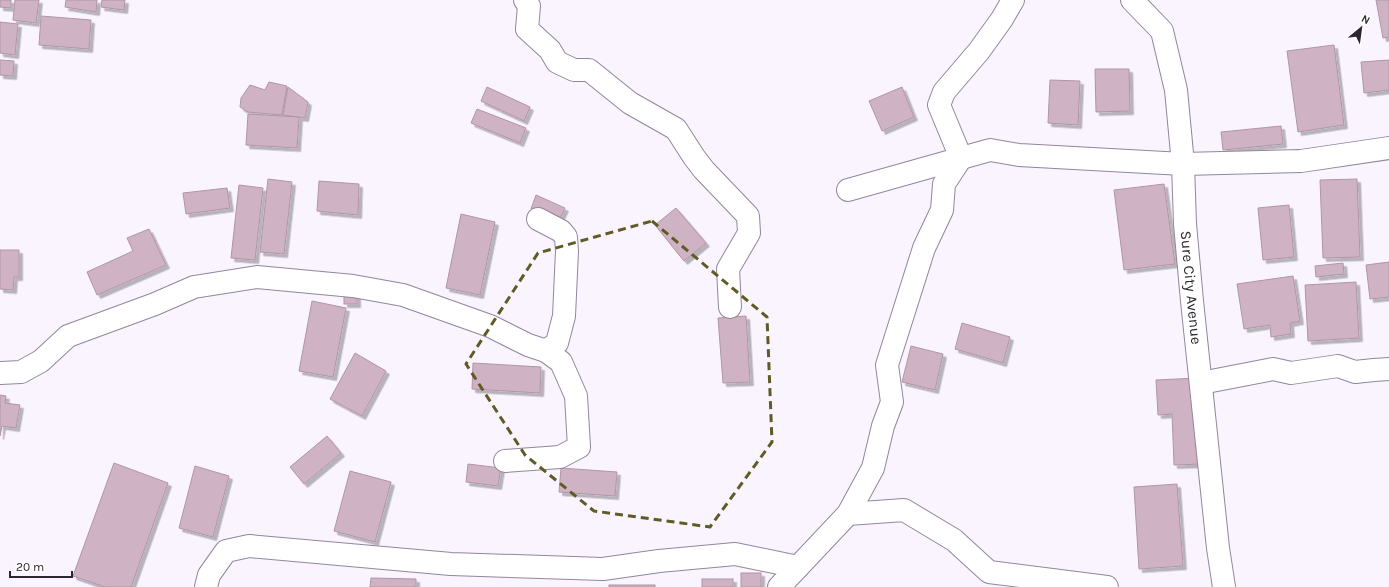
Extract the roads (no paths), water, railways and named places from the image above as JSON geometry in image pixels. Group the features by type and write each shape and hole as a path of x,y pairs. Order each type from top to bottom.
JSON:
{"street":[{"path":"525,0 529,6 527,29 550,50 557,62 574,70 589,70 630,103 676,130 704,170 748,216 749,233 728,269 730,307"},
{"path":"961,158 939,105 944,92 979,51 1002,19 1013,0"},
{"name":"Sure City Avenue","path":"1138,1 1162,31 1176,90 1183,164 1185,224 1218,548 1224,587"},
{"path":"848,190 990,150 1019,155 1183,164 1301,161 1389,148"},
{"path":"779,587 848,514 873,468 883,426 892,402 887,365 924,248 942,210 944,184 961,158"},
{"path":"538,219 561,231 566,237 567,251 564,316 557,343 546,351"},
{"path":"0,373 21,372 41,361 68,336 155,304 194,286 257,277 352,286 403,295 490,326 528,345 546,351 561,362 576,396 578,447 560,457 505,461"},
{"path":"1201,383 1273,369 1291,373 1338,366 1355,372 1389,369"},
{"path":"848,514 904,510 954,540 990,572 1107,587"},
{"path":"206,587 209,575 226,551 250,546 451,564 603,568 735,554 798,567"}]}
